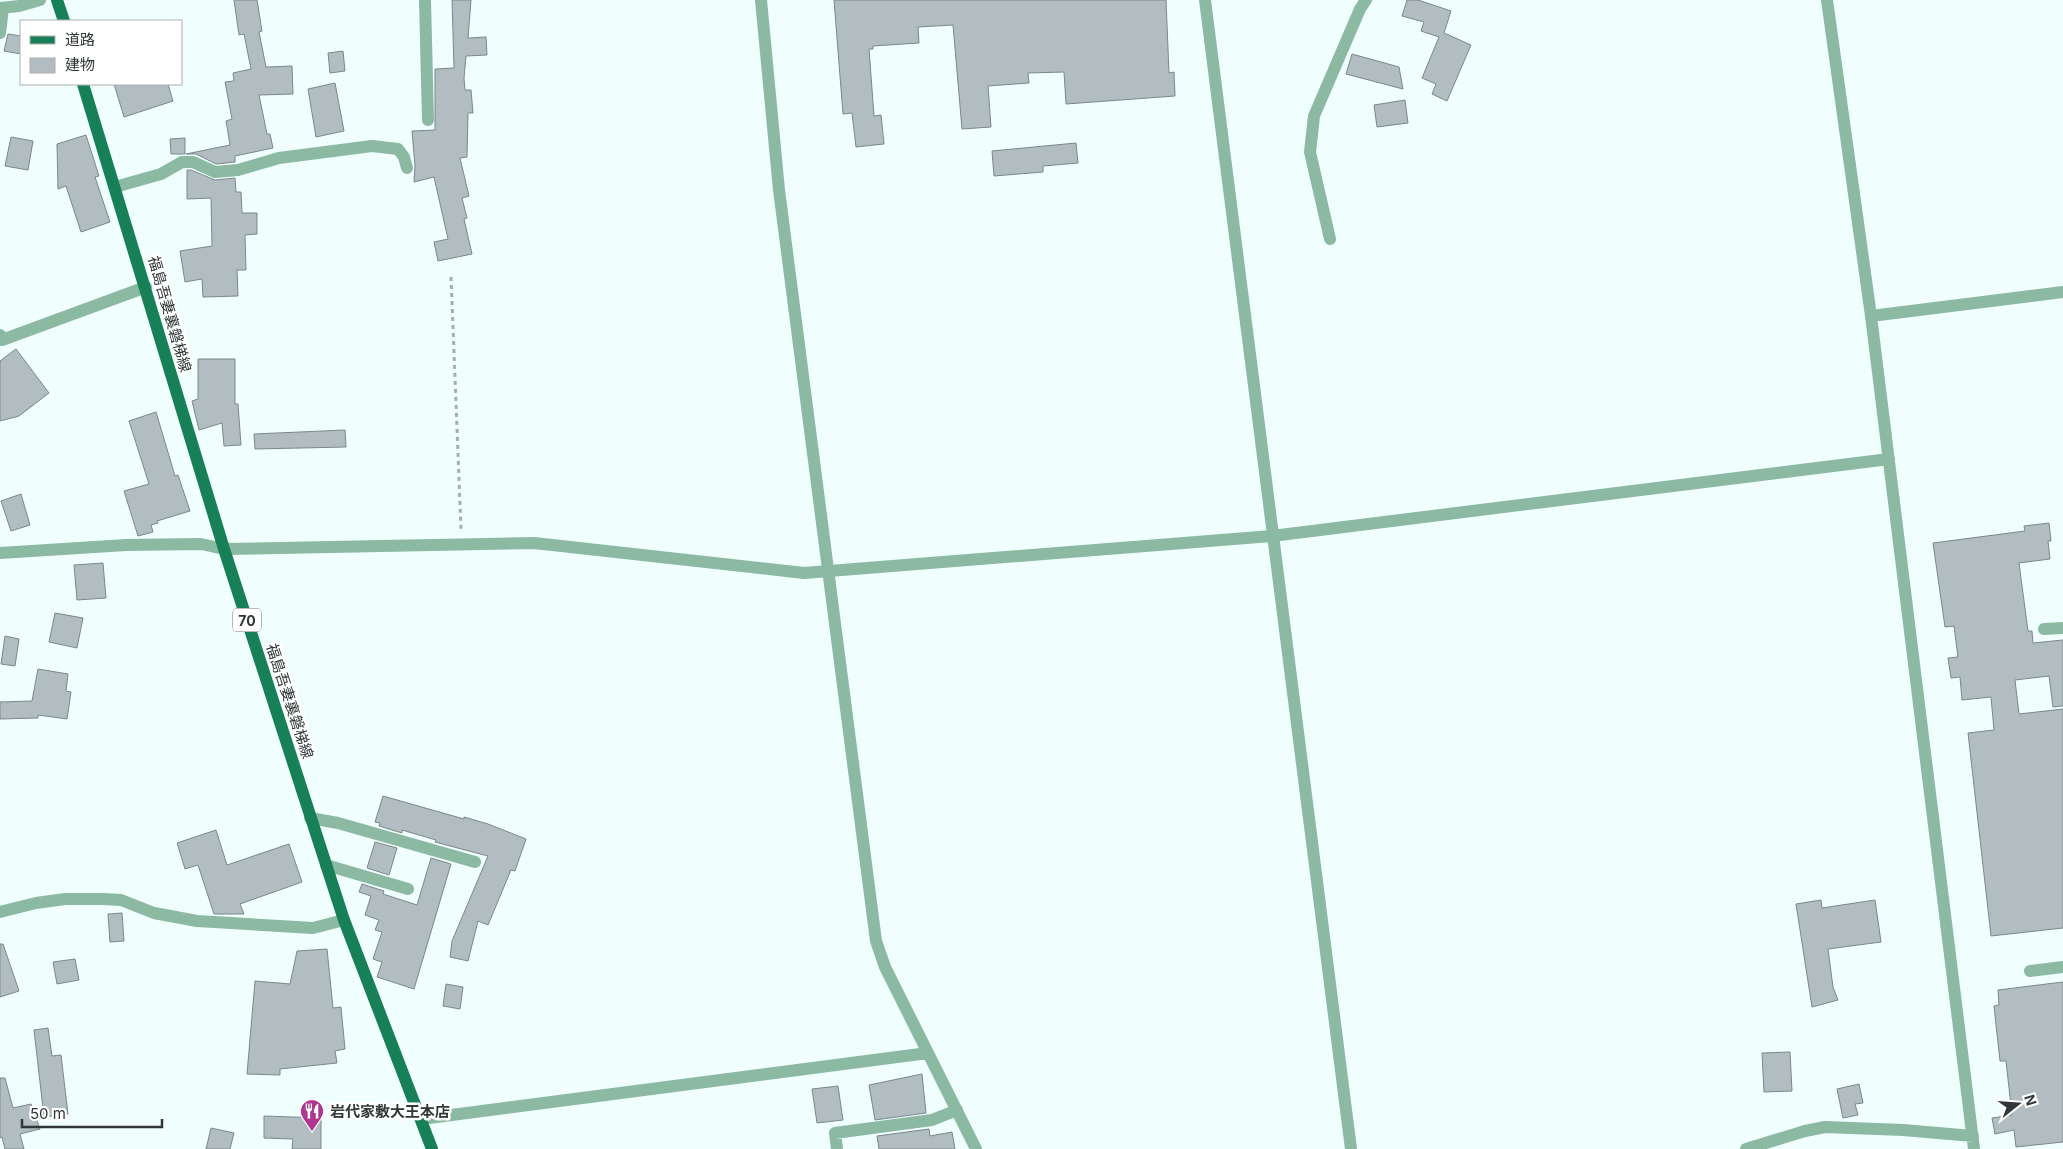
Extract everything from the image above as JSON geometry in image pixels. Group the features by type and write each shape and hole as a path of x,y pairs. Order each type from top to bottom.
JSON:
{"main road":[{"path":"57,0 64,20"},
{"name":"福島吾妻裏磐梯線","path":"83,85 224,549 310,818 344,920 432,1149"}],"street":[{"path":"0,33 1,8 19,6 40,0"},
{"path":"425,0 428,120"},
{"path":"761,0 779,190 876,941 885,967 976,1149"},
{"path":"1205,0 1351,1149"},
{"path":"1330,239 1310,152 1314,116 1360,9 1366,0"},
{"path":"1746,1149 1805,1131 1826,1127 1903,1130 1974,1143 1871,316 1827,0"},
{"path":"115,187 161,174 182,162 193,162 215,172 238,170 279,158 372,146 398,149 404,157 407,168"},
{"path":"1,339 146,287"},
{"path":"1871,316 2063,292"},
{"path":"0,553 163,544 201,544 224,549 534,543 804,573 1272,536 1889,459"},
{"path":"2044,629 2063,628"},
{"path":"310,818 338,823 475,862"},
{"path":"326,865 408,889"},
{"path":"0,912 36,903 103,899 121,900 154,913 197,921 313,928 344,920"},
{"path":"2030,971 2063,967"},
{"path":"421,1119 928,1053"},
{"path":"837,1149 835,1133 932,1120 957,1110"}],"path":[{"path":"451,277 462,544"}],"building":[{"path":"234,0 257,0 262,31 259,32 266,67 292,66 293,94 259,95 267,134 270,134 273,148 235,156 235,162 216,164 196,154 186,154 230,145 226,121 232,119 225,82 234,81 233,73 251,69 244,34 239,35"},
{"path":"452,0 471,0 468,38 486,37 487,55 466,56 464,78 465,90 471,90 473,113 468,113 467,157 460,158 469,196 462,198 467,218 464,219 472,254 438,261 434,242 448,239 434,177 414,182 415,166 412,131 435,130 435,69 454,68"},
{"path":"834,0 1166,0 1169,73 1174,72 1175,96 1066,104 1064,72 1028,73 1029,83 988,86 991,127 962,129 953,25 918,27 919,43 873,46 873,49 869,49 874,116 881,115 884,144 856,147 852,113 843,114"},
{"path":"1407,0 1418,0 1451,11 1444,33 1471,45 1447,101 1432,94 1436,84 1422,78 1439,37 1421,31 1424,22 1402,16"},
{"path":"8,34 20,36 20,54 4,51"},
{"path":"343,51 345,71 330,73 328,53"},
{"path":"1352,54 1399,67 1403,89 1346,74"},
{"path":"335,83 344,131 316,137 308,89"},
{"path":"114,85 168,85 173,101 124,117"},
{"path":"1405,100 1408,123 1377,127 1374,105"},
{"path":"86,135 99,176 95,177 110,222 81,232 66,186 58,189 57,144"},
{"path":"11,137 33,141 28,170 5,166"},
{"path":"185,138 185,154 171,154 170,139"},
{"path":"1076,143 1078,163 1043,166 1043,172 994,176 992,151"},
{"path":"187,170 215,180 235,178 236,192 241,192 242,213 257,213 257,234 245,235 246,270 237,270 238,296 203,297 202,279 185,282 180,251 212,246 211,198 187,199"},
{"path":"16,349 49,393 19,416 0,421 0,361"},
{"path":"198,359 235,359 235,404 238,404 241,445 224,446 222,423 199,430 192,401 198,399"},
{"path":"156,412 175,476 178,475 190,511 157,521 158,523 151,525 153,532 138,536 124,491 149,484 129,421"},
{"path":"345,430 346,447 255,449 254,434"},
{"path":"21,494 30,525 11,531 1,501"},
{"path":"2049,523 2050,559 2019,563 2028,631 2032,631 2033,643 2063,640 2063,706 2053,707 2049,676 2015,680 2019,714 2063,709 2063,928 1991,936 1968,733 1994,730 1991,697 1962,700 1960,677 1951,678 1948,658 1958,657 1954,626 1945,627 1933,543 2025,531 2024,526"},
{"path":"103,563 106,598 77,600 74,565"},
{"path":"55,613 83,618 77,648 49,642"},
{"path":"5,636 19,639 15,666 1,664"},
{"path":"38,669 68,674 66,691 71,692 67,719 38,715 38,718 0,719 0,702 32,701"},
{"path":"383,796 488,824 526,839 515,871 511,870 488,925 478,921 468,961 450,957 452,941 488,856 435,842 436,840 402,830 402,833 379,826 380,823 375,822"},
{"path":"216,830 227,865 289,844 302,882 240,904 244,914 214,914 198,865 185,869 177,843"},
{"path":"375,842 397,848 389,875 367,868"},
{"path":"431,858 451,864 414,989 377,977 382,962 373,959 382,932 375,930 379,920 365,915 371,896 359,892 362,884 384,891 383,894 417,905"},
{"path":"1821,900 1822,908 1875,900 1881,942 1828,949 1833,987 1838,1000 1812,1007 1796,904"},
{"path":"122,913 124,941 110,942 108,914"},
{"path":"0,944 3,944 19,991 0,997"},
{"path":"327,949 333,1008 341,1007 345,1049 335,1051 337,1063 280,1069 280,1075 247,1074 255,981 290,984 297,951"},
{"path":"75,959 79,980 57,984 53,962"},
{"path":"2063,982 2063,1142 2016,1147 2014,1130 1995,1134 1992,1118 2012,1115 2006,1061 2000,1061 1994,1006 1999,1005 1998,990"},
{"path":"446,984 463,987 460,1009 443,1006"},
{"path":"48,1028 52,1056 61,1055 68,1114 44,1117 34,1030"},
{"path":"1790,1052 1792,1091 1764,1092 1762,1053"},
{"path":"922,1074 926,1113 875,1120 869,1085"},
{"path":"0,1078 5,1078 13,1108 31,1104 40,1129 20,1134 24,1149 5,1149 2,1137 0,1138"},
{"path":"1859,1084 1863,1103 1855,1104 1858,1115 1843,1118 1837,1089"},
{"path":"838,1086 843,1120 817,1123 812,1089"},
{"path":"264,1116 321,1118 321,1149 292,1149 293,1139 264,1138"},
{"path":"211,1128 234,1133 230,1149 206,1149"},
{"path":"929,1129 930,1136 952,1132 955,1149 879,1149 877,1136"}],"place":[{"name":"岩代家敷大王本店","path":"312,1132"}]}
